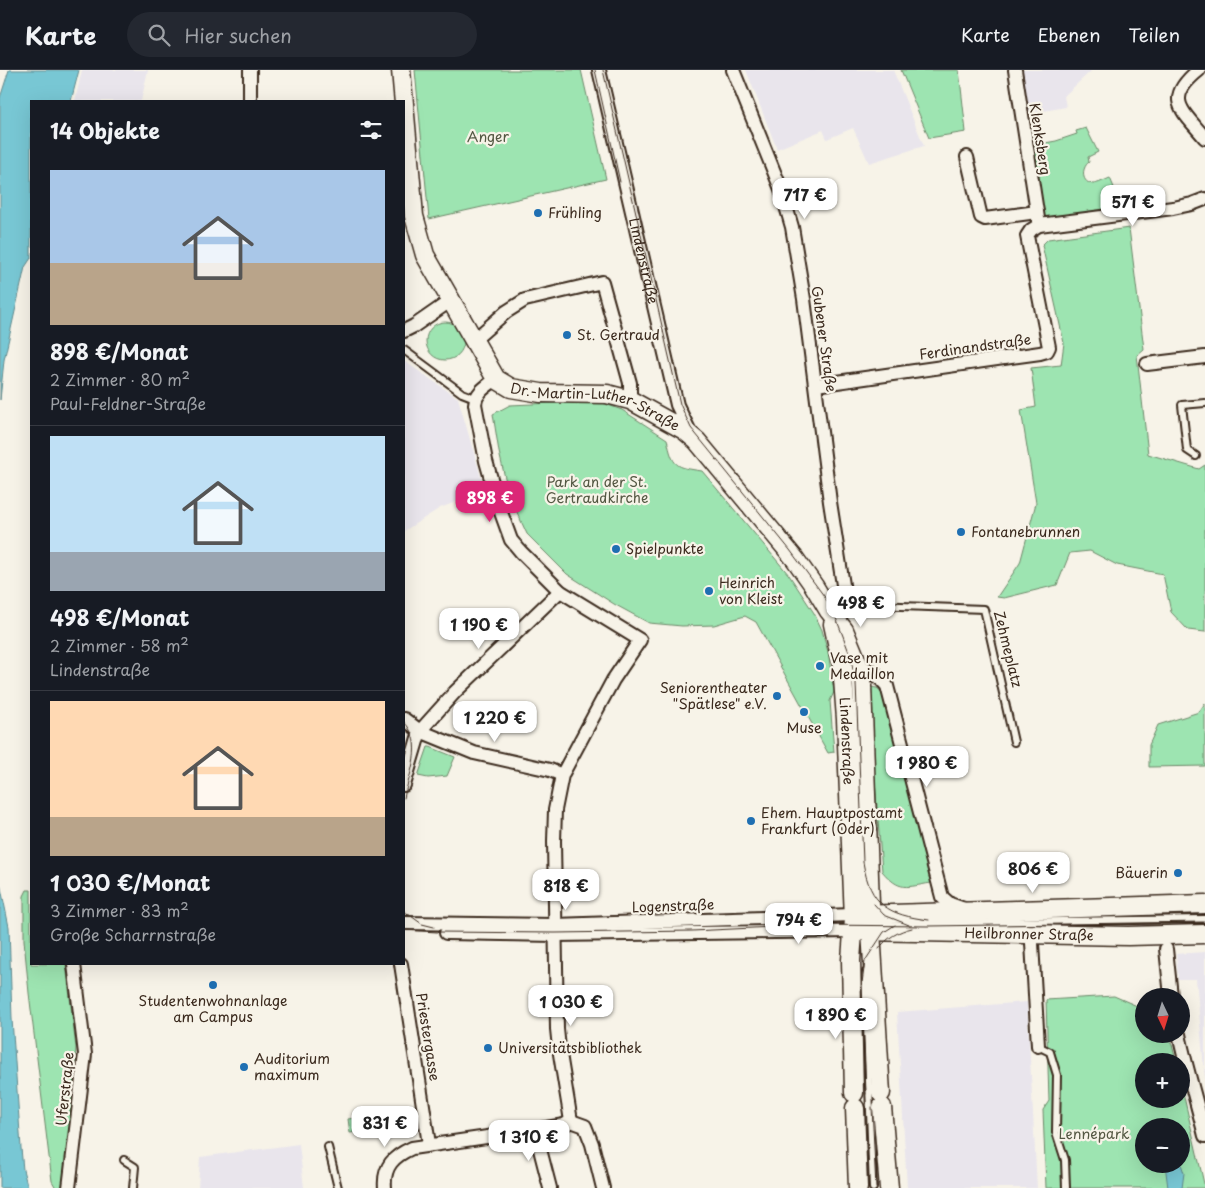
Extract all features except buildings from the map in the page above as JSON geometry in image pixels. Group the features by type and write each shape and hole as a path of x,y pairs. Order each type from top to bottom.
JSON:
{"street":[{"path":"250,70 250,100"},
{"path":"401,70 404,100"},
{"name":"Lindenstraße","path":"599,70 677,405 687,429 795,560 844,630 850,665 845,691 849,806 870,914"},
{"name":"Gubener Straße","path":"733,70 781,189 792,227 846,604"},
{"name":"Klenksberg","path":"1014,70 1039,225"},
{"path":"1192,72 1182,85 1178,100 1185,113 1205,138"},
{"path":"405,116 416,225 425,255 496,378 481,390 476,398 477,423 499,507 512,540 521,552 560,591 640,640 613,680 562,775 555,810 555,930 559,1048 571,1121"},
{"path":"967,157 980,217 985,219 1037,212"},
{"path":"1039,225 1173,208 1205,199"},
{"name":"Ferdinandstraße","path":"816,385 1040,354 1047,351 1049,346 1028,236 1031,230 1039,225"},
{"path":"474,340 506,312 525,300 602,282 630,383 630,400"},
{"path":"405,330 450,301"},
{"path":"1146,364 1205,356"},
{"name":"Dr.-Martin-Luther-Straße","path":"496,378 511,388 541,393 607,394 630,400 693,436"},
{"path":"405,782 420,731 455,692 560,591"},
{"path":"829,611 846,604"},
{"path":"850,665 875,673 887,686 942,897 950,904 969,911"},
{"name":"Lindenstraße","path":"850,665 862,685 870,914"},
{"path":"405,720 420,731 474,753 550,770 562,775"},
{"name":"Heilbronner Straße","path":"870,914 1205,904"},
{"path":"870,914 870,957 889,1188"},
{"path":"858,1188 852,1030 860,985 851,960 870,914"},
{"name":"Heilbronner Straße","path":"870,914 1128,936 1205,934"},
{"name":"Logenstraße","path":"405,932 555,930 870,914"},
{"name":"Logenstraße","path":"405,923 555,930"},
{"name":"Heilbronner Straße","path":"1032,943 1038,1046"},
{"path":"1166,949 1170,988"},
{"name":"Uferstraße","path":"69,1188 85,1054 74,965"},
{"name":"Priestergasse","path":"401,965 429,1144"},
{"path":"1181,1043 1205,1136"},
{"path":"385,1188 384,1182 388,1168 398,1154 412,1148 535,1130 564,1125 571,1121"},
{"path":"571,1121 584,1126 592,1144 603,1188"},
{"path":"535,1130 550,1188"}],"lane":[{"path":"405,351 462,392 476,398"},
{"path":"1196,456 1187,450 1182,405 1205,403"},
{"name":"Zehmeplatz","path":"846,604 984,609 1014,742"},
{"path":"849,806 856,835 858,876 870,914"},
{"path":"870,914 912,925 928,923"},
{"path":"870,914 928,923"},
{"path":"870,914 891,920 928,923 1205,919"},
{"path":"866,1028 860,1003 860,985 870,957"},
{"path":"870,957 864,982 873,1188"},
{"path":"1038,1046 1050,1052 1057,1075 1056,1132 1065,1160 1066,1188"},
{"path":"328,1146 338,1188"},
{"path":"124,1160 135,1168 133,1188"}],"shaded area":[{"path":"82,70 148,70 141,100 75,100"},
{"path":"746,70 893,70 924,146 869,163 853,128 827,139 823,130 777,149"},
{"path":"1023,70 1091,71 1064,96 1066,107 1027,114"},
{"path":"405,362 458,398 485,491 440,508 405,530"},
{"path":"1205,952 1205,1080 1196,979 1178,979 1176,954"},
{"path":"1027,1002 1037,1188 907,1188 897,1012"},
{"path":"299,1144 304,1188 198,1188 200,1157"}],"green space":[{"name":"Anger","path":"415,70 581,70 606,179 429,219"},
{"path":"901,70 959,70 966,132 929,138"},
{"path":"1086,128 1098,152 1088,157 1089,162 1084,172 1085,179 1094,184 1110,178 1120,202 1112,206 1113,210 1041,221 1029,146 1056,141 1077,134 1076,131"},
{"path":"1129,228 1144,349 1137,355 1148,454 1199,469 1205,465 1205,632 1188,630 1171,612 1163,574 1117,565 1090,551 1070,553 1057,585 1004,598 997,597 1020,563 1036,503 1021,410 1036,407 1031,368 1061,365 1064,343 1042,245 1048,239"},
{"path":"445,322 458,328 464,341 458,354 445,360 432,354 426,341 432,328"},
{"name":"Park an der St. Gertraudkirche","path":"597,401 622,410 667,439 671,455 677,464 702,471 789,575 814,613 822,630 828,652 834,692 830,701 834,752 828,753 756,622 745,616 714,625 682,626 649,623 614,604 567,574 527,534 509,495 493,414 510,405"},
{"path":"870,687 877,688 883,693 931,883 915,886 899,885 888,878 882,871 868,692"},
{"path":"1205,703 1205,766 1149,767 1149,745 1158,725 1199,712"},
{"path":"428,747 455,757 447,776 428,778 418,776"},
{"path":"27,890 30,890 30,965 66,965 76,1048 66,1188 56,1188 52,1181 29,993 24,940 24,896"},
{"name":"Lennépark","path":"1114,996 1135,1005 1135,1043 1171,1043 1174,1053 1135,1053 1135,1108 1187,1108 1189,1118 1135,1118 1135,1173 1190,1173 1190,1123 1205,1188 1046,1188 1043,1110 1049,1101 1046,1000"},
{"path":"403,1112 405,1126 350,1133 348,1119"}],"water":[{"path":"9,70 79,70 71,100 30,100 30,260 25,267 4,360 0,400 0,98"},
{"path":"0,883 9,927 12,1019 21,1148 23,1170 28,1188 0,1188"},
{"path":"1166,1173 1184,1173 1182,1188 1168,1188"}],"tram line":[{"path":"595,70 620,182"},
{"path":"603,70 680,404 691,428 790,550 824,596 834,613 850,655 856,683 863,862 866,877 876,898 883,905 902,915 929,920"},
{"path":"405,723 414,739 415,749 405,794"},
{"path":"874,904 884,915 909,925"},
{"path":"405,912 422,924 434,927"},
{"path":"405,930 555,933 692,931 814,925 929,926 1205,922"},
{"path":"866,1094 862,983 865,961 884,932 895,925"},
{"path":"879,949 893,935 912,928"},
{"path":"872,1107 876,1188"}],"place":[{"name":"Frühling","path":"538,213"},
{"name":"St. Gertraud","path":"567,335"},
{"name":"Fontanebrunnen","path":"961,532"},
{"name":"Spielpunkte","path":"616,549"},
{"name":"Heinrich von Kleist","path":"709,591"},
{"name":"Vase mit Medaillon","path":"820,666"},
{"name":"Seniorentheater \"Spätlese\" e.V.","path":"777,696"},
{"name":"Muse","path":"804,712"},
{"name":"Ehem. Hauptpostamt Frankfurt (Oder)","path":"751,821"},
{"name":"Bäuerin","path":"1178,873"},
{"name":"Studentenwohnanlage am Campus","path":"213,985"},
{"name":"Universitätsbibliothek","path":"488,1048"},
{"name":"Auditorium maximum","path":"244,1067"}]}
